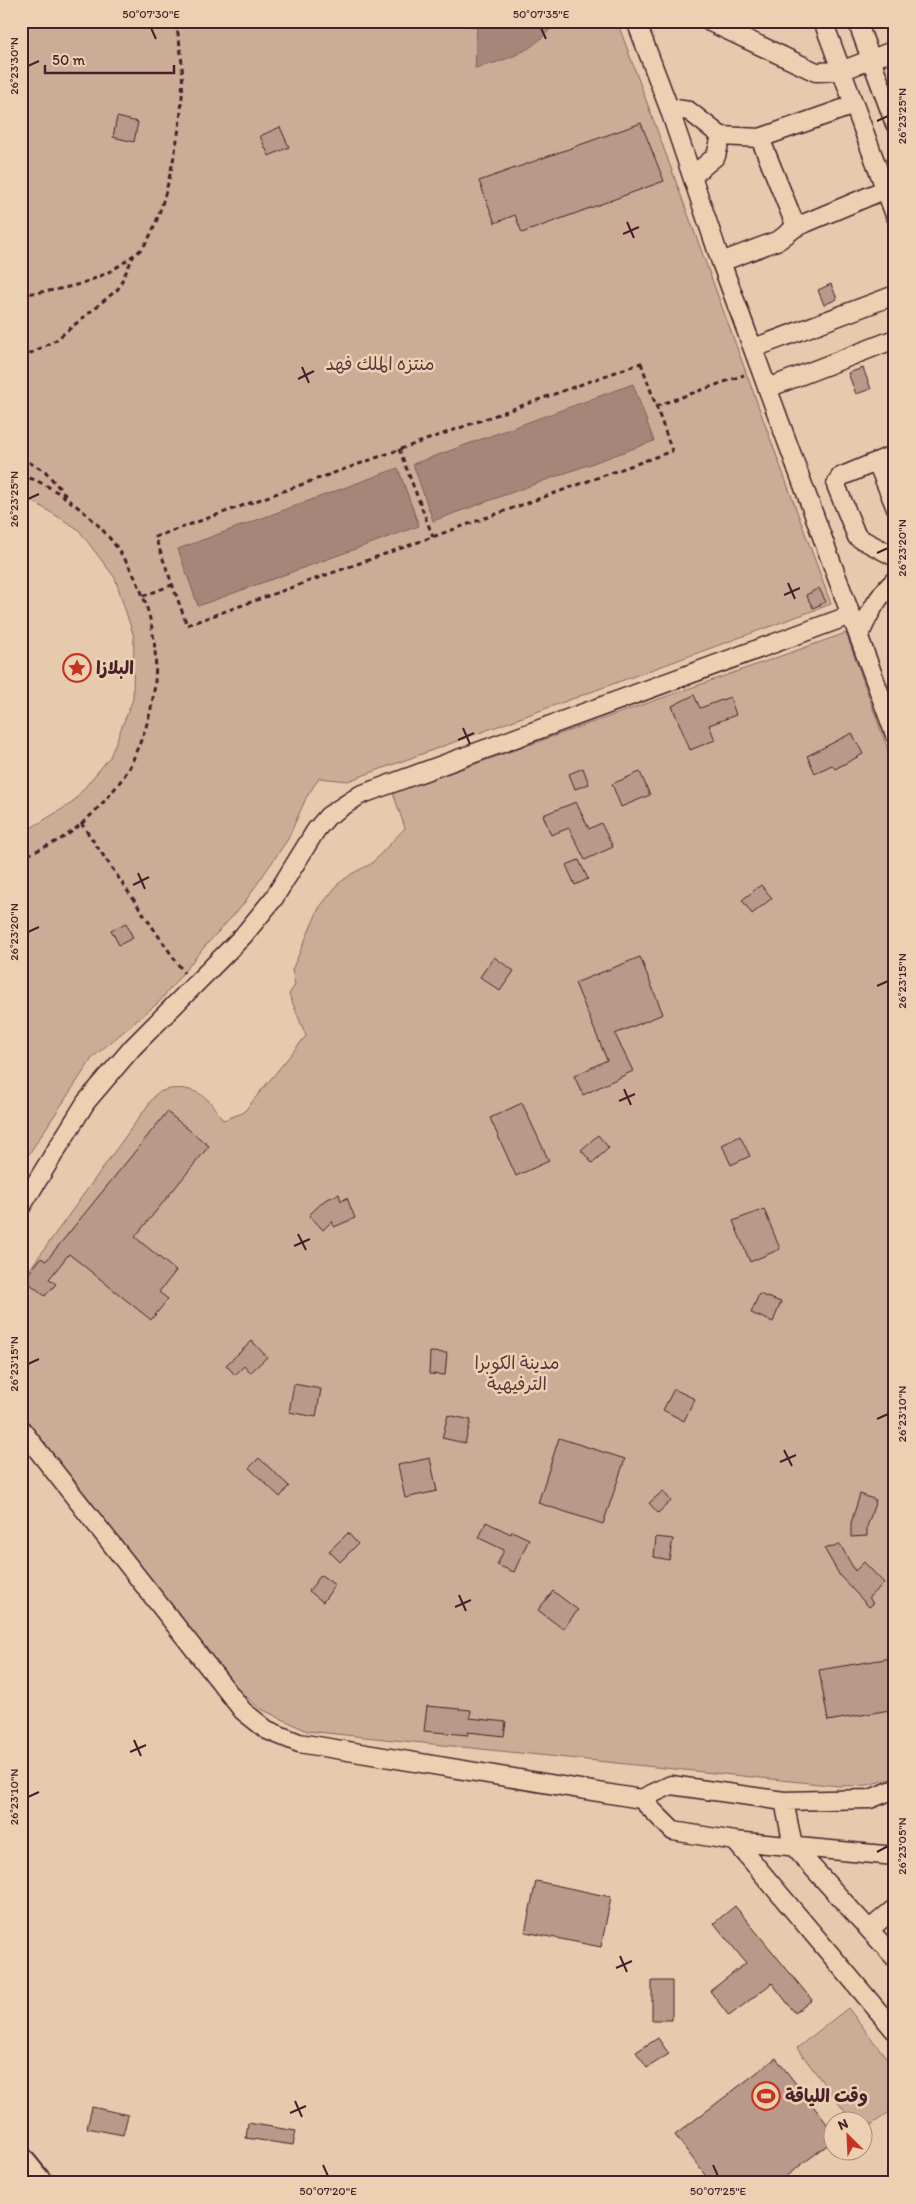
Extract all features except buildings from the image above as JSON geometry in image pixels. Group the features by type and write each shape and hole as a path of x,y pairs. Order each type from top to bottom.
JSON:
{"main road":[{"path":"21,2157 42,2183"}],"street":[{"path":"636,21 669,108 721,262 895,735"},
{"path":"708,21 816,72 841,71 895,50"},
{"path":"822,21 895,215"},
{"path":"857,21 895,124"},
{"path":"669,108 689,111 721,136 760,138 854,106"},
{"path":"692,176 716,156 721,136"},
{"path":"760,138 796,227"},
{"path":"721,262 779,240 796,227 886,190"},
{"path":"754,348 895,295"},
{"path":"768,388 895,339"},
{"path":"895,454 840,477 836,485 857,537 895,557"},
{"path":"877,462 895,506"},
{"path":"859,636 872,606 883,591 895,580"},
{"path":"21,1207 86,1102 133,1047 250,928 274,898 316,830 328,816 342,805 369,792 851,615"},
{"path":"21,1429 243,1711 267,1730 299,1743 641,1799 671,1785 784,1801 870,1798 895,1789"},
{"path":"641,1799 673,1832 735,1841 895,1856"},
{"path":"784,1801 793,1846 895,1958"},
{"path":"735,1841 895,2031"},
{"path":"870,1929 895,1908"}],"path":[{"path":"21,294 51,292 84,284 117,268 143,247 159,214 182,115 183,73 175,21"},
{"path":"21,358 56,340 118,289 135,254"},
{"path":"641,362 672,451 187,625 155,537 399,449 641,362"},
{"path":"656,406 761,369"},
{"path":"399,449 433,537"},
{"path":"21,458 45,471 72,502"},
{"path":"21,475 59,493 72,502 88,514 113,541 133,571 143,596 155,640 156,668 148,725 128,769 99,808 81,823 61,839 21,858"},
{"path":"143,596 172,585"},
{"path":"81,823 194,987"}],"green space":[{"name":"منتزه الملك فهد","path":"21,21 617,21 831,604 348,781 319,778 306,798 288,839 242,906 206,945 159,1002 93,1057 21,1166 21,834 72,803 110,757 133,699 134,637 115,578 78,529 21,494"},
{"name":"مدينة الكوبرا الترفيهية","path":"846,633 895,770 895,1778 867,1785 839,1786 307,1731 259,1708 237,1689 26,1426 21,1414 21,1284 27,1273 156,1094 169,1089 190,1090 208,1100 223,1120 243,1113 306,1036 289,994 295,985 292,970 319,908 338,884 353,873 371,864 405,828 393,793"},
{"path":"848,2008 895,2069 895,2108 874,2123 874,2112 845,2112 797,2048"}],"shaded area":[{"path":"450,21 556,21 549,31 531,47 510,58 475,68 477,27 455,24"},
{"path":"633,384 654,441 433,521 413,464"},
{"path":"398,468 419,526 198,606 178,549"}],"place":[{"name":"البلازا","path":"77,668"},
{"name":"وقت اللياقة","path":"766,2096"}]}
